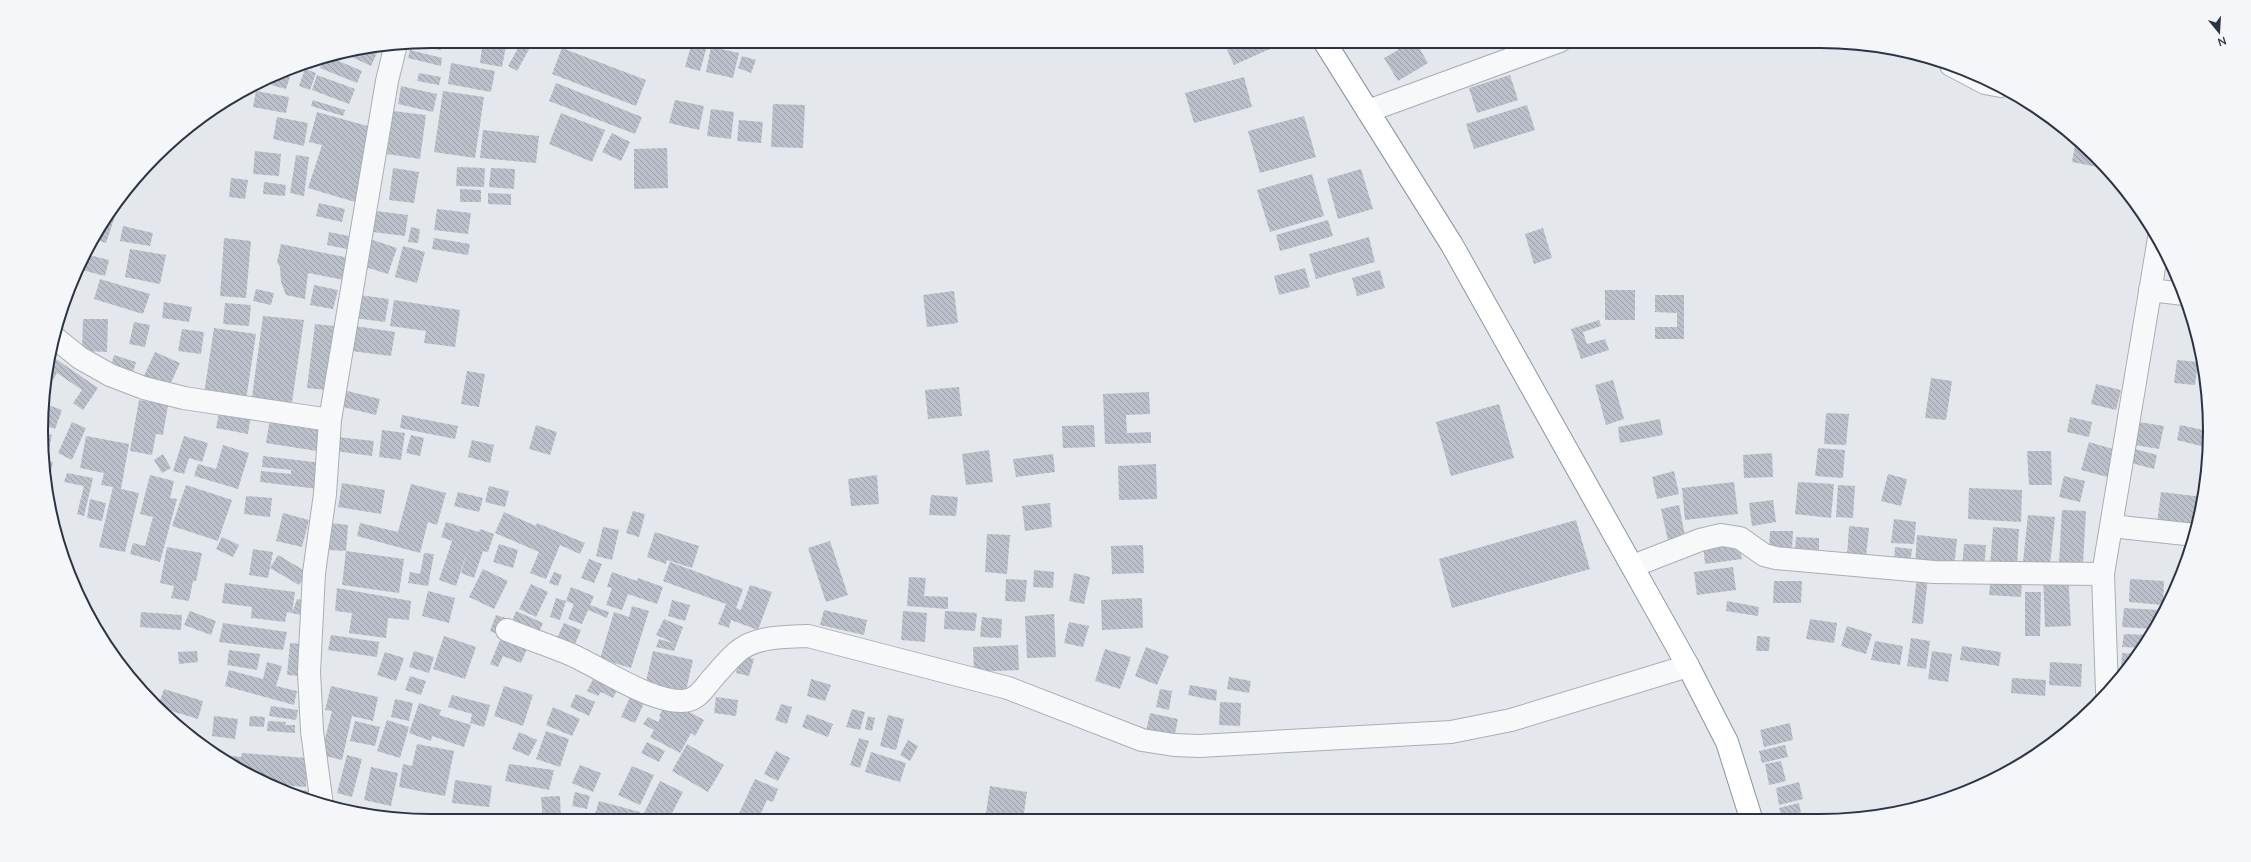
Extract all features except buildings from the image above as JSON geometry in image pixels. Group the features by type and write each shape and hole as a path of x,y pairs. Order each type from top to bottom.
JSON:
{"highway":[{"path":"1328,48 1452,245 1633,566 1688,666 1727,742 1750,814"}],"street":[{"path":"1368,111 1541,48"},
{"path":"321,798 312,731 308,672 312,601 325,494 330,420 387,81 395,50"},
{"path":"2107,685 2103,574 2157,249"},
{"path":"2150,290 2177,293"},
{"path":"59,341 80,358 110,376 155,391 184,398 330,420"},
{"path":"2111,526 2189,534"},
{"path":"1633,566 1700,540 1721,535 1740,538 1764,554 1776,558 1934,572 2103,574"},
{"path":"507,630 572,655 635,686 645,693 679,701 690,700 699,694 736,652 746,646 758,641 782,637 808,636 1008,688 1142,740 1174,745 1199,746 1451,732 1511,720 1688,666"}]}
